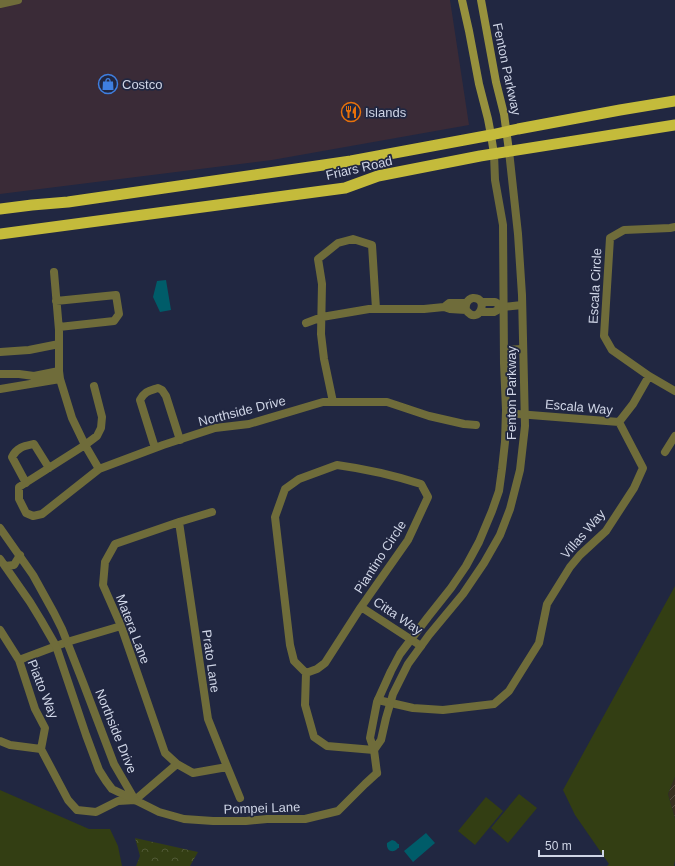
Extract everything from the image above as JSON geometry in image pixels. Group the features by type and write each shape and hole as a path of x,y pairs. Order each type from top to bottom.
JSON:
{"highway":[{"name":"Friars Road","path":"0,209 68,202 351,161 491,136 620,110 675,102"},
{"name":"Friars Road","path":"0,234 345,188 378,176 509,151 675,125"}],"main road":[{"name":"Fenton Parkway","path":"462,0 494,154"},
{"name":"Fenton Parkway","path":"480,0 496,82 504,114 509,151"}],"street":[{"path":"0,4 18,0"},
{"name":"Fenton Parkway","path":"374,750 381,740 393,694 408,664 428,635 463,594 484,563 500,535 510,509 520,470 524,426 522,305 518,234 509,151"},
{"name":"Fenton Parkway","path":"377,773 374,750 370,738 378,700 400,654 451,588 466,566 479,542 499,491 505,442 506,413 503,307 503,225 495,180 494,154"},
{"name":"Escala Circle","path":"675,227 624,230 610,238 604,336 612,350 649,376 675,391"},
{"path":"333,402 321,334 322,284 318,258 338,243 353,239 372,245 376,309"},
{"path":"54,272 59,327 60,375 72,418 99,469"},
{"path":"56,301 116,295 119,314 114,321 59,327"},
{"path":"503,307 495,302 481,302 474,298 469,300 466,307 468,312 473,315 480,312 494,312 503,307 522,305"},
{"path":"480,312 482,307 481,302"},
{"path":"306,323 322,317 369,309 424,309 444,307 450,310 466,307"},
{"path":"0,352 29,350 59,344"},
{"path":"504,350 523,349"},
{"path":"0,374 22,374 34,376 60,375"},
{"path":"22,374 26,377 27,381 25,385"},
{"path":"0,389 25,385 60,375"},
{"name":"Escala Way","path":"506,413 619,422 633,404 649,376"},
{"path":"49,468 34,444 23,447 15,452 12,457 26,483 85,445 97,436 101,428 102,417 94,386"},
{"path":"155,448 140,400 145,392 158,388 162,390 166,396 180,440"},
{"name":"Northside Drive","path":"26,483 19,487 19,499 26,513 33,516 42,514 99,469 215,428 249,424 323,402 386,402 429,416 464,424 476,425"},
{"name":"Villas Way","path":"378,700 413,708 443,710 494,704 509,691 539,644 547,604 570,567 580,555 606,530 634,488 643,468 619,422"},
{"path":"665,452 675,436"},
{"name":"Piantino Circle","path":"337,465 398,476 422,484 428,497 408,540 361,607 325,663 317,669 306,673 294,661 290,645 274,517 285,489 299,478 337,465"},
{"name":"Matera Lane","path":"212,512 115,544 105,562 103,585 121,626 165,753 177,764 193,773 227,767"},
{"name":"Prato Lane","path":"179,522 208,719 240,798"},
{"name":"Northside Drive","path":"0,528 35,577 54,613 67,642 114,764 135,800"},
{"path":"3,563 14,565 20,555"},
{"name":"Northside Drive","path":"3,563 34,608 56,646 86,735 106,781 112,789 135,800"},
{"name":"Citta Way","path":"361,607 421,646"},
{"path":"19,660 67,642 121,626"},
{"name":"Piatto Way","path":"0,630 19,660 35,709 45,728 41,748"},
{"path":"306,673 305,705 314,737 327,746 374,750"},
{"path":"0,741 10,745 41,748 68,800 78,810 96,812 118,801 135,800 177,764"},
{"name":"Pompei Lane","path":"135,800 159,812 184,819 213,822 267,819 305,819 338,811 377,773"}],"shaded area":[{"path":"0,0 450,0 469,125 272,160 0,194"},
{"path":"166,280 171,310 160,312 153,297 157,281"},
{"path":"675,777 675,818 668,794"},
{"path":"426,833 435,843 413,862 404,851"},
{"path":"392,840 399,844 399,848 394,851 390,851 387,843"}],"green space":[{"path":"675,586 675,777 668,794 675,818 674,866 607,866 609,864 575,815 563,790"},
{"path":"0,790 89,829 110,829 118,846 122,866 0,866"},
{"path":"519,794 537,808 508,843 491,828"},
{"path":"486,797 503,811 475,845 458,831"},
{"path":"135,838 198,852 190,866 136,866 140,856"}],"place":[{"name":"Costco","path":"108,84"},
{"name":"Islands","path":"351,112"}]}
